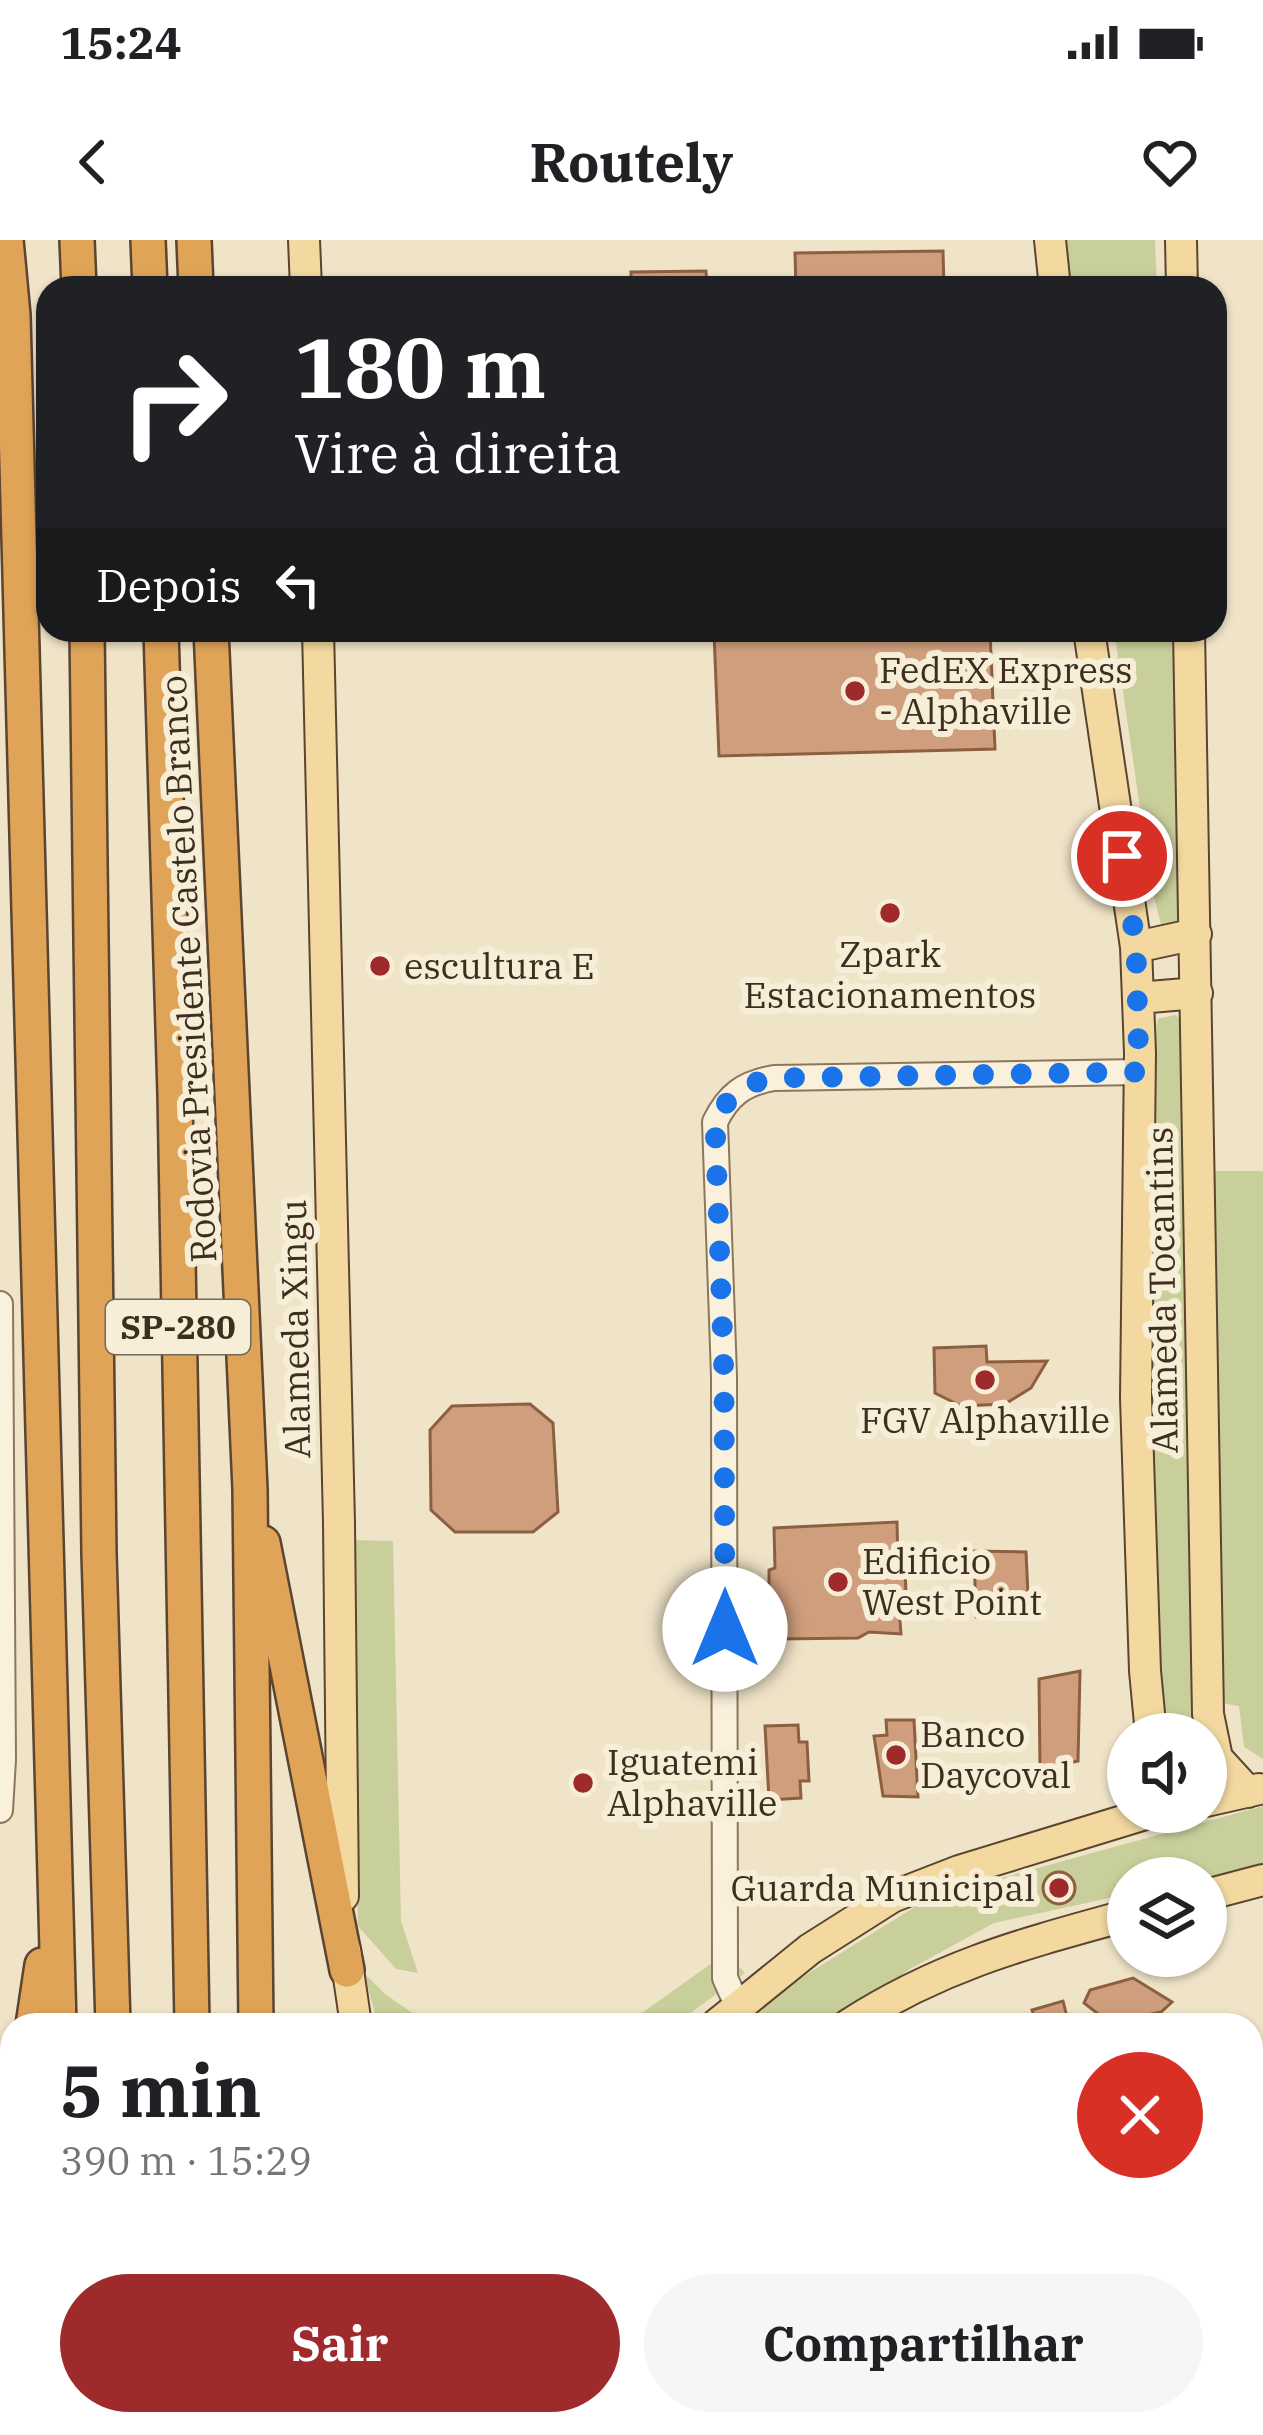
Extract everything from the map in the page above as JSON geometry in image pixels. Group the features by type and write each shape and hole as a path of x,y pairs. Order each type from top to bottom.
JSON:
{"highway":[{"path":"6,240 13,315 59,2013"},
{"path":"76,240 78,276"},
{"path":"148,240 150,276"},
{"path":"194,240 196,276"},
{"name":"SP-280","path":"87,642 98,1529 113,2013"},
{"name":"Rodovia Presidente Castelo Branco","path":"161,642 175,1094 191,2013"},
{"name":"Rodovia Presidente Castelo Branco","path":"213,642 250,1489 256,2013"},
{"path":"250,1489 278,1600 346,1970"},
{"path":"35,2013 57,1868"}],"main road":[{"path":"304,240 306,276"},
{"path":"1050,240 1054,276"},
{"path":"1181,240 1182,276"},
{"name":"Alameda Xingu","path":"318,642 339,1523 340,1798 346,1970 354,2013"},
{"name":"Alameda Tocantins","path":"1091,642 1136,946 1136,1398 1149,1713"},
{"name":"Alameda Tocantins","path":"1189,642 1209,1713"},
{"path":"1136,946 1196,934"},
{"path":"1138,998 1197,993"},
{"name":"Alameda Tocantins","path":"1227,1771 1255,1790"},
{"path":"731,2013 810,1949 908,1889 1107,1826"},
{"path":"1227,1889 1263,1880"},
{"path":"868,2013 929,1977 969,1961 1107,1921"}],"street":[{"path":"727,2013 724,1376 715,1122 724,1103 741,1088 774,1078 1139,1072"},
{"path":"0,1304 0,1810"}],"green space":[{"path":"1066,240 1155,240 1156,276 1066,276"},
{"path":"1116,642 1175,642 1189,928 1161,924"},
{"path":"1175,1015 1183,1020 1197,1713 1155,1713 1146,1471 1151,1049 1158,1019"},
{"path":"1211,1171 1263,1171 1263,1759 1244,1747 1239,1706 1221,1703"},
{"path":"351,1540 393,1541 401,1921 418,1973 396,1969 358,1926"},
{"path":"1263,1806 1263,1865 1227,1873 1227,1857 1107,1857 1107,1899 994,1923 910,1969 846,2013 753,2013 764,2001 929,1898 1165,1833 1227,1833 1227,1816"},
{"path":"726,1953 745,1973 690,2013 642,2013"},
{"path":"364,1973 413,2013 375,2013"}],"building":[{"path":"943,251 944,276 796,276 795,253"},
{"path":"706,271 706,276 631,276 631,272"},
{"name":"FedEX Express - Alphaville","path":"714,642 990,642 995,749 719,756"},
{"name":"FGV Alphaville","path":"986,1346 987,1362 1047,1361 1031,1388 1005,1404 961,1406 935,1393 934,1348"},
{"path":"530,1404 553,1423 558,1512 533,1532 455,1532 431,1510 430,1430 452,1406"},
{"name":"Edificio West Point","path":"897,1522 898,1565 905,1567 906,1594 898,1595 901,1634 778,1639 775,1597 769,1596 769,1570 775,1568 774,1528"},
{"path":"974,1551 1026,1552 1029,1617 976,1617"},
{"path":"1080,1671 1078,1761 1040,1769 1039,1679"},
{"name":"Banco Daycoval","path":"886,1720 914,1720 918,1797 883,1796 874,1736 887,1735"},
{"path":"798,1725 799,1742 807,1742 809,1781 800,1781 801,1798 769,1800 765,1726"},
{"name":"Guarda Municipal","path":"1059,1872 1070,1877 1075,1888 1070,1899 1059,1904 1048,1899 1043,1888 1048,1877"},
{"path":"1133,1978 1172,2002 1156,2013 1097,2013 1084,2003 1090,1990"},
{"path":"1063,2001 1066,2013 1033,2013"}],"place":[{"name":"FedEX Express - Alphaville","path":"855,691"},
{"name":"Zpark Estacionamentos","path":"890,913"},
{"name":"escultura E","path":"380,966"},
{"name":"FGV Alphaville","path":"985,1380"},
{"name":"Edificio West Point","path":"838,1582"},
{"name":"Banco Daycoval","path":"896,1755"},
{"name":"Iguatemi Alphaville","path":"583,1783"},
{"name":"Guarda Municipal","path":"1059,1888"}],"route":[{"path":"725,1629 724,1376 715,1122 724,1103 741,1088 774,1078 1139,1072 1136,946 1122,856"}]}
